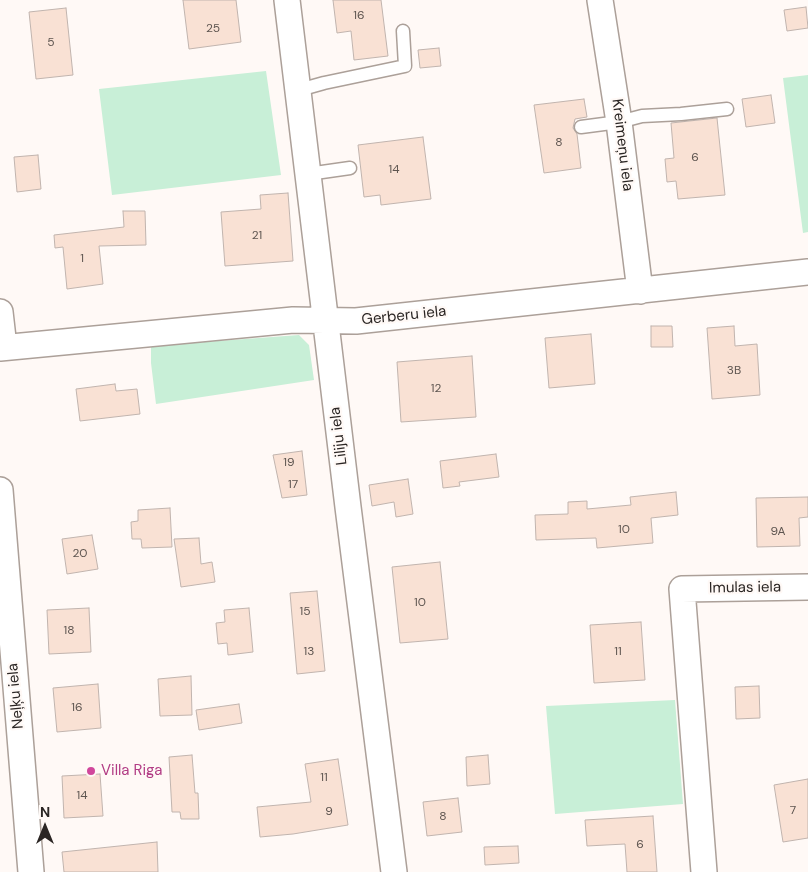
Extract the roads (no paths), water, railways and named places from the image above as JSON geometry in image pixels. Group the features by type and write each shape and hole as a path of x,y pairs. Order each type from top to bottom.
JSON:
{"street":[{"name":"Liliju iela","path":"287,0 394,872"},
{"name":"Kreimeņu iela","path":"600,0 619,122 640,291"},
{"name":"Gerberu iela","path":"2,348 293,320 356,321 808,272"},
{"path":"0,312 2,348"},
{"name":"Neļķu iela","path":"0,490 7,677 31,872"},
{"name":"Imulas iela","path":"704,872 682,589 808,587"}],"lane":[{"path":"299,90 405,66 404,31"},
{"path":"581,127 619,122 642,116 727,109"},
{"path":"308,174 350,168"}],"place":[{"name":"Villa Riga","path":"91,771"}]}
